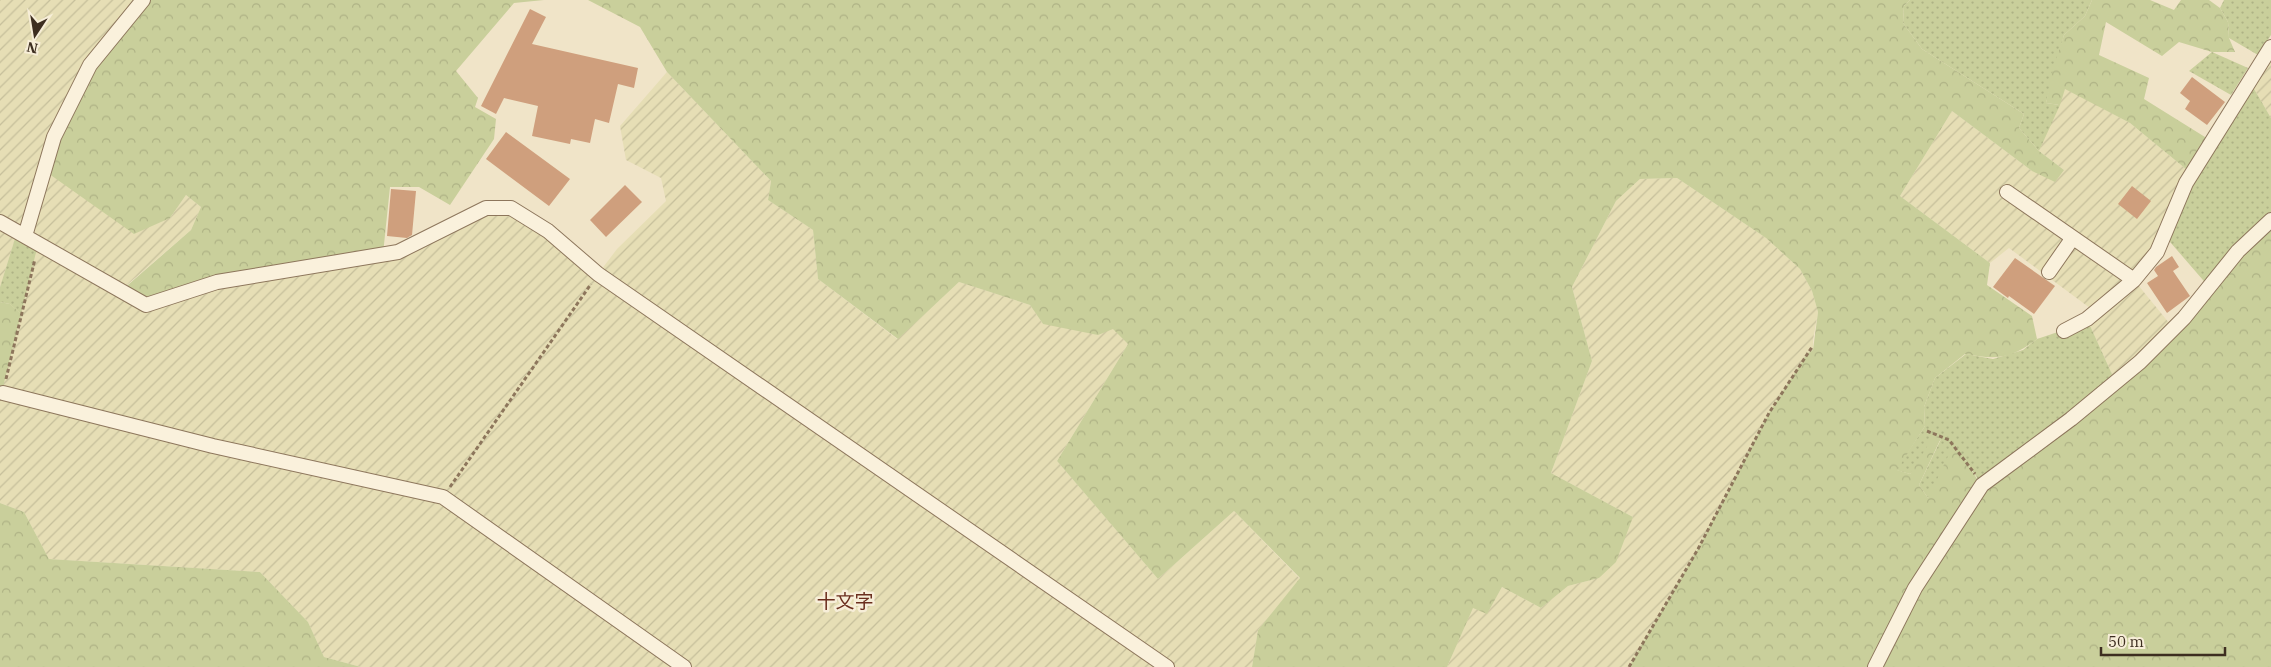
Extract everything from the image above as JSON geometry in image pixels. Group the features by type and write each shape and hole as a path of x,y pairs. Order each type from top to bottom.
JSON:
{"street":[{"path":"25,236 54,137 90,65 143,0"},
{"path":"2064,331 2087,319 2134,280 2157,252 2186,183 2271,47"},
{"path":"2007,192 2072,239 2134,280"},
{"path":"0,222 146,305 217,282 398,252 486,208 511,208 548,231 598,274 1167,667"},
{"path":"1875,667 1914,588 1982,485 2071,419 2140,362 2184,318 2238,252 2271,220"},
{"path":"2049,272 2072,239"},
{"path":"3,393 213,446 443,498 684,667"}],"path":[{"path":"3,393 38,244"},
{"path":"443,498 598,274"},
{"path":"1629,667 1698,549 1769,412 1812,347"},
{"path":"1927,431 1949,440 1982,485"}],"shaded area":[{"path":"0,0 143,0 170,218 186,195 201,207 191,230 121,290 217,282 398,252 486,208 511,208 598,274 617,249 666,201 661,178 626,160 620,126 667,72 771,181 768,200 813,230 818,279 897,339 959,282 1030,305 1043,324 1113,328 1128,344 1057,461 1158,579 1234,511 1300,579 1258,630 1252,667 361,667 324,657 308,622 260,572 49,559 24,512 0,503 0,399 17,232 0,287"},
{"path":"2271,51 2271,118 2250,82"},
{"path":"2065,88 2130,123 2192,174 2134,280 2174,329 2116,383 2087,319 2094,311 2009,248 1990,263 1900,196 1952,111 2032,171 2064,170 2039,151"},
{"path":"1677,178 1766,238 1800,269 1812,291 1818,312 1813,350 1807,354 1769,413 1698,549 1629,667 1447,667 1473,607 1487,613 1502,587 1541,608 1568,586 1599,578 1633,517 1551,473 1592,361 1572,287 1616,201 1640,179"}],"green space":[{"path":"143,0 544,0 514,3 456,71 478,98 475,107 496,119 494,139 450,205 419,187 390,187 383,254 296,270 146,305 121,291 191,230 201,207 186,195 170,218 134,234 45,171 90,65"},
{"path":"588,0 1910,0 1904,6 1903,23 1922,49 2024,114 2019,128 2039,151 2064,170 2055,182 2032,171 1952,111 1900,196 1990,263 1987,285 2032,316 2037,339 2020,351 2003,356 1986,357 1965,354 1935,378 1924,407 1925,426 1897,470 1910,474 1933,437 1941,438 1919,485 1928,498 1952,448 1963,457 1981,485 2140,362 2271,220 2271,667 1629,667 1698,549 1769,413 1807,354 1813,350 1818,312 1812,291 1800,269 1766,238 1677,178 1640,179 1616,201 1572,287 1592,361 1551,473 1633,517 1616,562 1599,578 1568,586 1541,608 1502,587 1487,614 1473,608 1447,667 1252,667 1258,630 1300,578 1234,511 1158,579 1057,461 1128,344 1113,329 1098,335 1043,324 1030,305 959,282 898,339 818,279 813,230 768,200 771,181 667,72 640,27"},
{"path":"1910,0 2092,0 2085,16 2064,35 2046,103 2060,105 2039,151 2019,128 2024,114 1922,49 1903,23 1904,6"},
{"path":"2092,0 2150,0 2174,10 2181,0 2209,0 2220,8 2228,22 2229,38 2235,52 2212,52 2179,42 2162,56 2106,22 2099,55 2149,78 2144,99 2213,142 2192,174 2130,123 2065,89 2060,105 2046,103 2053,69 2064,35 2085,16"},
{"path":"2224,0 2271,0 2271,35 2258,55 2229,38 2228,22 2220,8"},
{"path":"2212,52 2248,68 2231,95 2189,71"},
{"path":"2250,82 2271,118 2271,220 2209,287 2164,235"},
{"path":"17,232 38,244 21,314 10,304 0,302 0,287"},
{"path":"0,302 10,304 21,314 0,399"},
{"path":"2087,319 2116,383 1982,485 1963,457 1928,498 1919,485 1941,439 1910,474 1896,470 1925,426 1924,407 1935,378 1966,354 1993,359 2023,350 2037,339 2067,329"},
{"path":"0,503 24,512 49,559 260,572 308,622 324,657 361,667 0,667"}],"building":[{"path":"530,9 546,17 532,44 638,68 634,88 618,84 609,123 595,119 590,143 571,139 570,144 532,136 538,106 504,98 496,114 481,106"},
{"path":"2192,77 2225,102 2207,125 2185,109 2190,101 2180,93"},
{"path":"506,132 570,179 549,206 486,159"},
{"path":"625,185 642,202 606,237 590,220"},
{"path":"2132,186 2151,201 2137,219 2118,204"},
{"path":"391,189 416,191 412,235 407,238 387,236"},
{"path":"2172,256 2179,267 2173,271 2190,296 2167,313 2147,283 2158,276 2154,270 2156,267"},
{"path":"2015,258 2055,286 2034,314 1993,287"}],"district":[{"name":"十文字","path":"845,601"}]}
